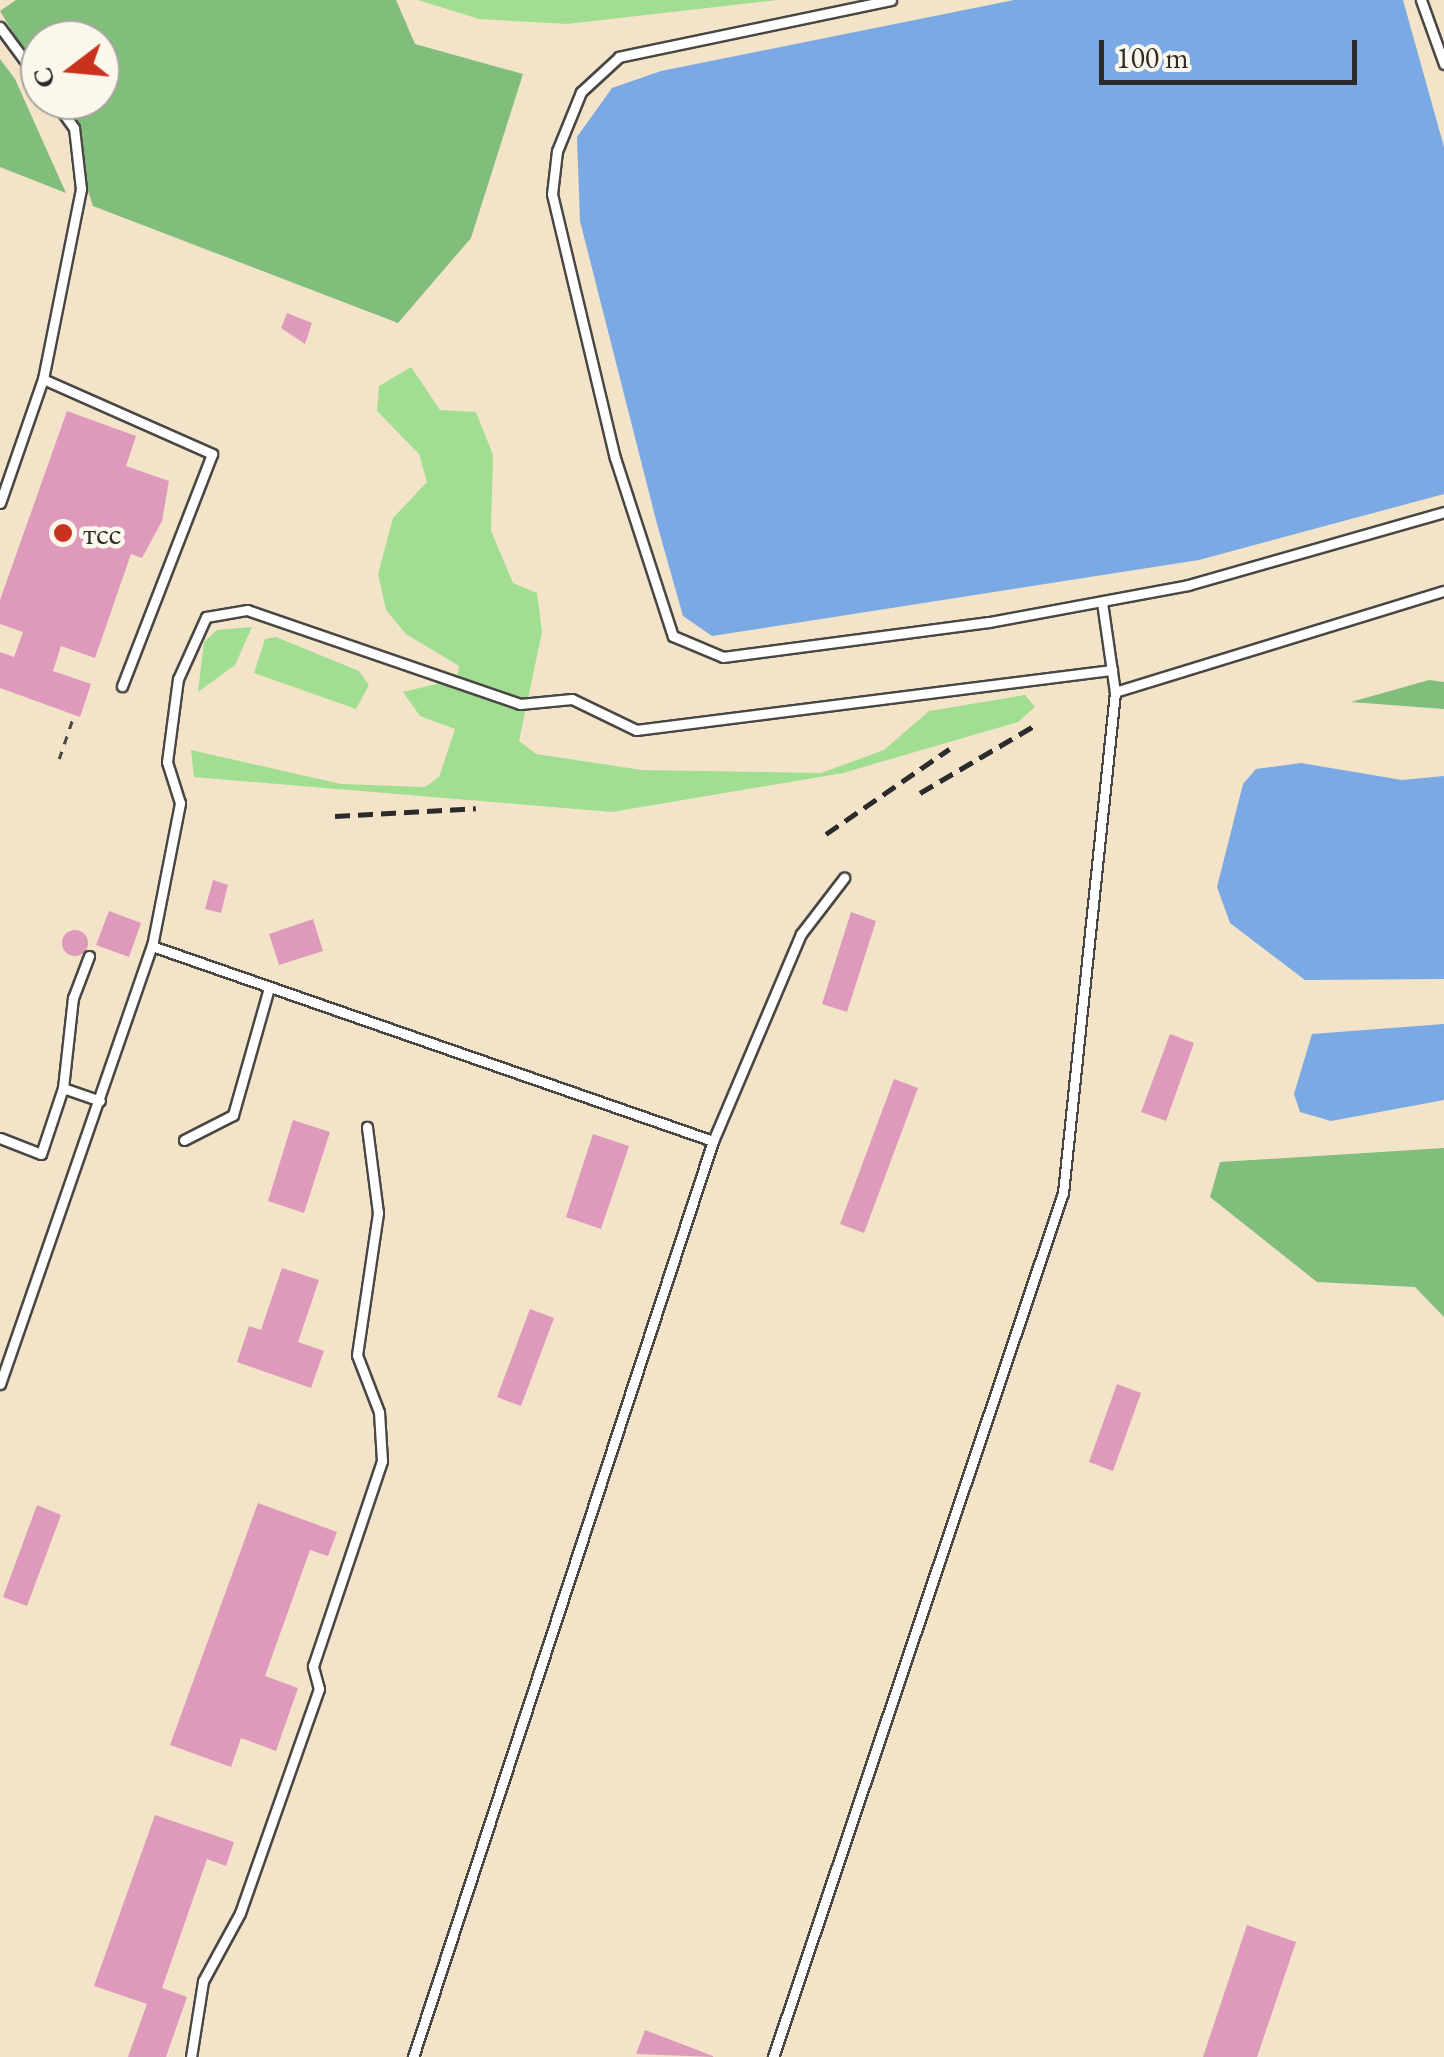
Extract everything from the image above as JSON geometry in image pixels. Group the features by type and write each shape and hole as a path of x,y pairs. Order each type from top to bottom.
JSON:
{"lane":[{"path":"892,0 618,57 581,92 558,150 552,194 664,620 688,648 724,657 1102,602 1347,546 1444,512"},
{"path":"1421,0 1444,64"},
{"path":"0,26 20,54"},
{"path":"0,503 43,379 82,188 74,128 68,120"},
{"path":"43,379 212,454 122,686"},
{"path":"1115,692 1444,591"},
{"path":"773,2057 1063,1193 1115,692 1102,602"},
{"path":"0,1384 152,946 180,802 167,762 178,679 206,617 247,610 520,704 572,699 636,730 1112,670"},
{"path":"414,2057 713,1141 801,934 844,878"},
{"path":"152,946 268,991 713,1141"},
{"path":"0,1138 40,1154 63,1088 73,998 89,956"},
{"path":"184,1140 233,1116 268,991"},
{"path":"63,1088 100,1102"},
{"path":"191,2057 202,1980 240,1914 319,1690 313,1666 382,1460 380,1412 357,1355 378,1213 366,1127"},
{"path":"0,1344 12,1349"}],"path":[{"path":"59,759 74,715"}],"green space":[{"path":"16,0 396,0 415,44 523,74 471,238 398,323 93,206 65,120 120,120 120,20 20,20 20,44 0,11"},
{"path":"418,0 778,0 567,24 479,19"},
{"path":"0,59 20,90 20,120 33,120 66,193 0,167"},
{"path":"411,367 440,410 476,412 493,455 491,531 513,583 537,593 542,632 519,741 536,754 642,770 821,773 884,750 929,711 1025,695 1035,707 1018,722 843,773 612,812 194,777 191,750 341,784 425,787 439,777 455,729 420,716 403,692 457,679 459,666 406,634 386,610 378,574 393,518 427,482 419,454 377,411 379,386"},
{"path":"252,627 235,665 198,692 204,642 217,630"},
{"path":"276,637 359,671 369,685 356,709 254,673 265,639"},
{"path":"1429,680 1444,682 1444,709 1351,702"},
{"path":"1444,1148 1444,1317 1415,1287 1317,1282 1210,1197 1220,1162"}],"water":[{"path":"1014,0 1403,0 1444,147 1444,494 1199,560 712,636 683,616 657,524 580,221 577,137 612,88 661,71"},
{"path":"1301,763 1402,780 1444,776 1444,979 1305,980 1230,923 1217,887 1243,784 1256,769"},
{"path":"1444,1024 1444,1100 1331,1121 1300,1112 1294,1094 1312,1034"}],"building":[{"path":"287,313 312,323 305,344 281,328"},
{"path":"67,411 136,436 126,466 169,481 162,521 142,558 131,554 95,658 61,646 53,671 91,684 80,717 0,688 0,652 14,657 23,632 0,624 0,600"},
{"path":"213,880 228,885 221,913 205,909"},
{"path":"109,911 141,923 129,957 96,945"},
{"path":"851,912 876,921 847,1012 822,1004"},
{"path":"313,919 323,951 279,965 269,934"},
{"path":"75,930 84,934 88,943 84,952 75,956 66,952 62,943 66,934"},
{"path":"1170,1034 1194,1043 1166,1121 1141,1112"},
{"path":"894,1079 918,1088 864,1233 840,1224"},
{"path":"293,1120 330,1132 304,1213 268,1201"},
{"path":"593,1134 629,1146 601,1229 566,1217"},
{"path":"282,1268 319,1280 298,1342 324,1351 311,1388 237,1362 249,1326 261,1330"},
{"path":"530,1309 554,1318 521,1406 497,1397"},
{"path":"1117,1384 1141,1393 1113,1471 1089,1462"},
{"path":"258,1503 337,1532 328,1556 310,1550 265,1676 298,1688 276,1751 241,1738 231,1767 170,1745"},
{"path":"37,1505 61,1515 27,1606 3,1597"},
{"path":"155,1815 234,1842 226,1866 207,1859 162,1988 187,1997 166,2057 128,2057 147,2004 94,1986"},
{"path":"1247,1925 1296,1942 1257,2057 1203,2057"},
{"path":"645,2030 713,2056 713,2057 636,2054"}],"railway":[{"path":"920,793 1037,724"},
{"path":"826,834 949,749"},
{"path":"335,816 476,808"}],"place":[{"name":"тсс","path":"63,533"}]}
